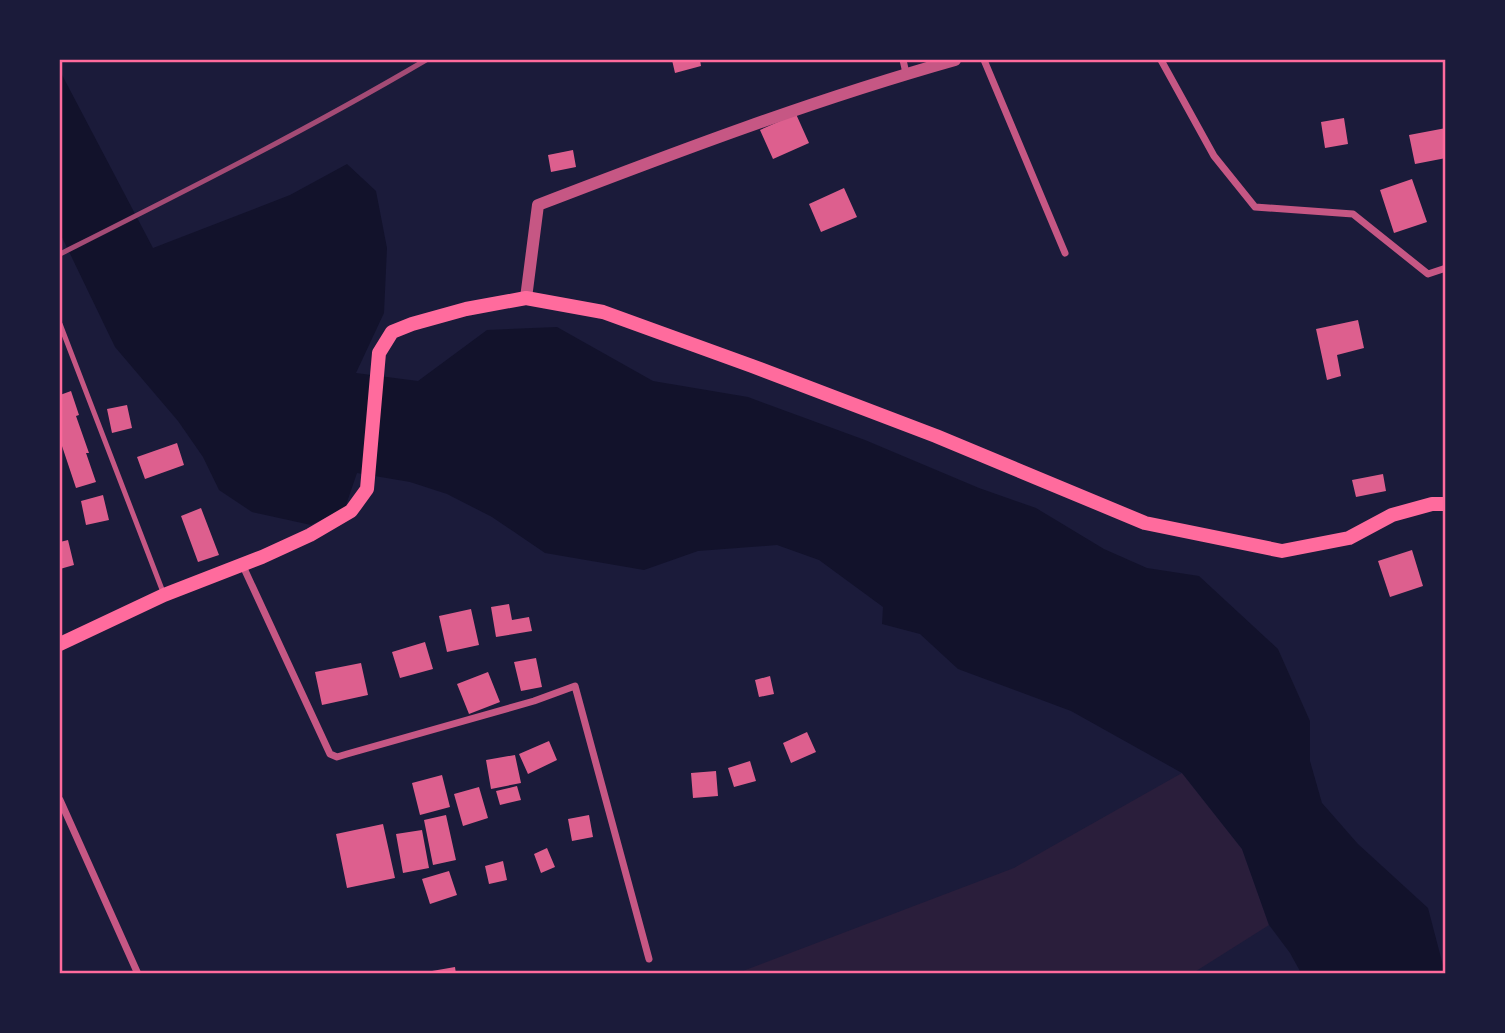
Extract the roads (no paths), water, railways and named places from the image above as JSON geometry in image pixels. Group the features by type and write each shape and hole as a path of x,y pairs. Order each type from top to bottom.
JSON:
{"main road":[{"path":"60,644 164,595 310,535 351,511 367,489 379,353 392,332 412,324 526,298 603,312 752,366 936,436 1145,523 1282,551 1349,538 1392,515 1432,504 1446,504"}],"street":[{"path":"903,60 906,73"},
{"path":"526,298 538,205 715,137 906,73 955,60"},
{"path":"984,60 1065,253"},
{"path":"1161,60 1214,156 1255,207 1353,214 1428,274 1446,268"},
{"path":"242,564 330,754 337,757 534,701 575,686 649,959"},
{"path":"60,800 138,974"}],"lane":[{"path":"60,324 164,595"}],"railway":[{"path":"60,254 290,136 426,60"}]}
